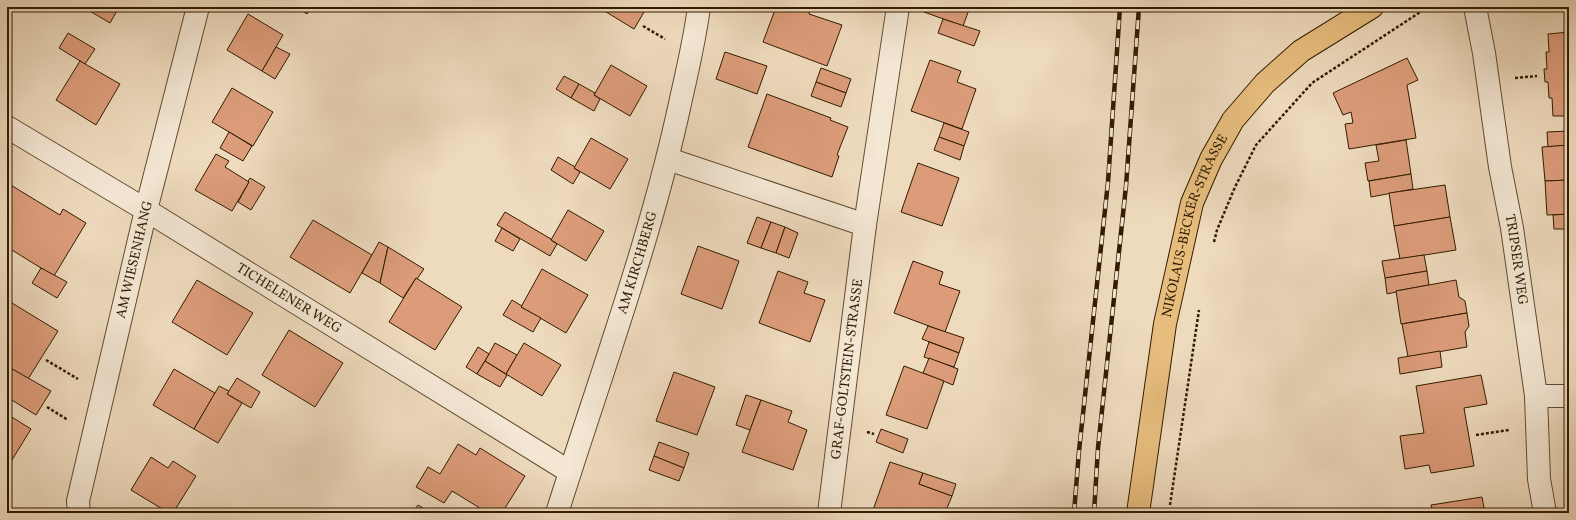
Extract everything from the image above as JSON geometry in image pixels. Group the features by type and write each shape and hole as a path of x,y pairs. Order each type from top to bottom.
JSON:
{"main road":[{"name":"NIKOLAUS-BECKER-STRASSE","path":"1138,513 1165,324 1192,203 1211,158 1233,120 1265,83 1301,51 1372,7"}],"street":[{"name":"AM WIESENHANG","path":"79,513 78,501 146,210 198,7"},
{"name":"AM KIRCHBERG","path":"557,513 628,297 668,159 695,36 699,7"},
{"name":"GRAF-GOLTSTEIN-STRASSE","path":"829,513 865,225 898,7"},
{"name":"TRIPSER WEG","path":"1477,7 1500,167 1512,228 1536,396 1539,479 1545,513"},
{"name":"TICHELENER WEG","path":"7,127 146,210 570,472"},
{"path":"668,159 865,225"},
{"path":"1536,396 1569,396"}],"path":[{"path":"1214,245 1217,230 1256,145 1312,83 1428,7"},
{"path":"1170,505 1200,305"},
{"path":"46,360 103,394"}],"building":[{"path":"83,7 119,7 110,23"},
{"path":"296,7 311,7 307,14"},
{"path":"598,7 647,7 634,29"},
{"path":"776,7 811,7 809,14 842,25 827,66 763,42"},
{"path":"926,7 970,7 963,26 924,12"},
{"path":"248,14 283,35 262,71 227,50"},
{"path":"943,19 980,31 974,46 938,33"},
{"path":"1569,32 1569,116 1553,116 1552,98 1549,98 1548,82 1545,82 1544,69 1547,69 1546,52 1549,52 1548,34"},
{"path":"68,33 95,49 85,64 59,48"},
{"path":"276,47 290,54 275,79 262,71"},
{"path":"725,52 767,66 757,94 716,79"},
{"path":"1407,58 1418,80 1407,85 1416,138 1349,149 1345,124 1353,123 1351,112 1343,115 1333,93"},
{"path":"930,60 961,71 957,82 976,89 962,129 911,111"},
{"path":"80,61 120,84 96,125 56,100"},
{"path":"611,65 647,86 630,116 594,95"},
{"path":"821,68 851,79 846,93 816,82"},
{"path":"564,76 579,84 571,98 556,89"},
{"path":"816,82 846,93 841,107 811,96"},
{"path":"579,84 595,93 594,95 600,99 594,111 571,98"},
{"path":"232,88 273,112 253,146 212,122"},
{"path":"767,94 831,118 830,120 848,127 837,155 839,156 832,177 748,147"},
{"path":"944,123 969,132 964,146 939,137"},
{"path":"1569,131 1569,145 1548,147 1547,132"},
{"path":"229,132 252,146 243,161 220,148"},
{"path":"939,137 964,146 960,160 934,150"},
{"path":"591,138 628,159 610,189 574,168"},
{"path":"1406,140 1411,174 1368,181 1365,163 1379,161 1376,145"},
{"path":"1569,145 1569,180 1545,181 1542,147"},
{"path":"216,154 229,161 225,167 249,182 232,211 195,190"},
{"path":"558,157 575,167 574,168 580,172 573,184 551,170"},
{"path":"918,163 959,178 942,226 901,212"},
{"path":"1411,174 1413,189 1371,197 1369,181"},
{"path":"250,178 265,187 251,210 238,202"},
{"path":"1569,180 1569,214 1547,215 1545,181"},
{"path":"9,184 60,215 63,209 86,223 54,276 7,247 7,188"},
{"path":"1445,185 1450,217 1394,226 1389,193"},
{"path":"568,210 604,231 586,261 551,240"},
{"path":"505,212 557,244 550,256 497,225"},
{"path":"1569,214 1569,229 1554,229 1553,215"},
{"path":"757,217 771,222 761,248 747,243"},
{"path":"1450,217 1456,250 1400,259 1394,226"},
{"path":"313,220 372,255 350,293 290,257"},
{"path":"771,222 785,227 776,253 761,248"},
{"path":"785,227 798,233 789,258 776,253"},
{"path":"502,228 520,239 513,251 495,241"},
{"path":"379,242 388,247 380,283 362,273"},
{"path":"698,246 739,261 722,309 681,294"},
{"path":"388,247 424,269 417,279 416,278 403,298 380,283"},
{"path":"1424,255 1427,271 1385,278 1382,261"},
{"path":"913,261 943,272 939,284 960,291 945,332 894,313"},
{"path":"41,268 67,282 57,298 32,283"},
{"path":"542,269 588,295 566,333 521,307"},
{"path":"778,271 808,282 804,293 825,300 810,342 759,323"},
{"path":"1427,271 1429,285 1387,294 1385,278"},
{"path":"416,278 462,307 435,350 389,322"},
{"path":"197,280 253,313 227,355 172,322"},
{"path":"1456,280 1459,297 1465,301 1467,313 1401,324 1396,291"},
{"path":"512,300 522,306 521,307 541,318 533,332 503,315"},
{"path":"12,303 58,331 28,379 7,366 7,310"},
{"path":"1467,313 1469,326 1465,332 1467,347 1408,357 1402,324"},
{"path":"928,326 964,338 959,353 922,339"},
{"path":"289,330 343,363 315,407 262,375"},
{"path":"929,342 959,353 954,367 924,357"},
{"path":"495,343 517,355 506,374 485,361"},
{"path":"524,343 561,365 542,396 506,374"},
{"path":"478,347 489,354 477,374 466,367"},
{"path":"1440,351 1442,367 1400,374 1398,358"},
{"path":"929,358 958,369 953,385 923,373"},
{"path":"485,361 507,375 500,387 477,374"},
{"path":"7,366 51,391 36,415 7,397"},
{"path":"904,366 944,381 927,429 886,415"},
{"path":"174,369 215,393 194,429 153,405"},
{"path":"674,372 715,387 697,435 656,421"},
{"path":"1481,375 1487,404 1464,408 1474,466 1431,473 1429,465 1405,469 1400,436 1424,433 1416,386"},
{"path":"237,378 260,392 251,408 227,394"},
{"path":"219,386 229,391 227,394 242,403 218,443 194,429"},
{"path":"746,395 761,400 750,430 736,425"},
{"path":"761,400 792,411 788,422 807,430 793,470 742,452"},
{"path":"7,414 31,429 7,468"},
{"path":"881,429 908,439 903,453 876,442"},
{"path":"659,442 689,453 684,468 654,456"},
{"path":"458,444 476,455 480,448 525,476 502,513 488,513 452,491 444,503 416,487 428,467 440,474"},
{"path":"654,456 684,468 679,481 649,470"},
{"path":"151,457 168,468 173,461 196,476 173,513 169,513 131,490"},
{"path":"890,462 923,473 919,484 952,496 945,513 872,513"},
{"path":"923,473 956,484 952,496 919,484"},
{"path":"1482,497 1485,513 1433,513 1431,505"},
{"path":"418,505 431,513 412,513"}],"railway":[{"path":"1074,513 1079,451 1108,182 1120,7"},
{"path":"1094,513 1098,448 1126,186 1139,7"}]}
